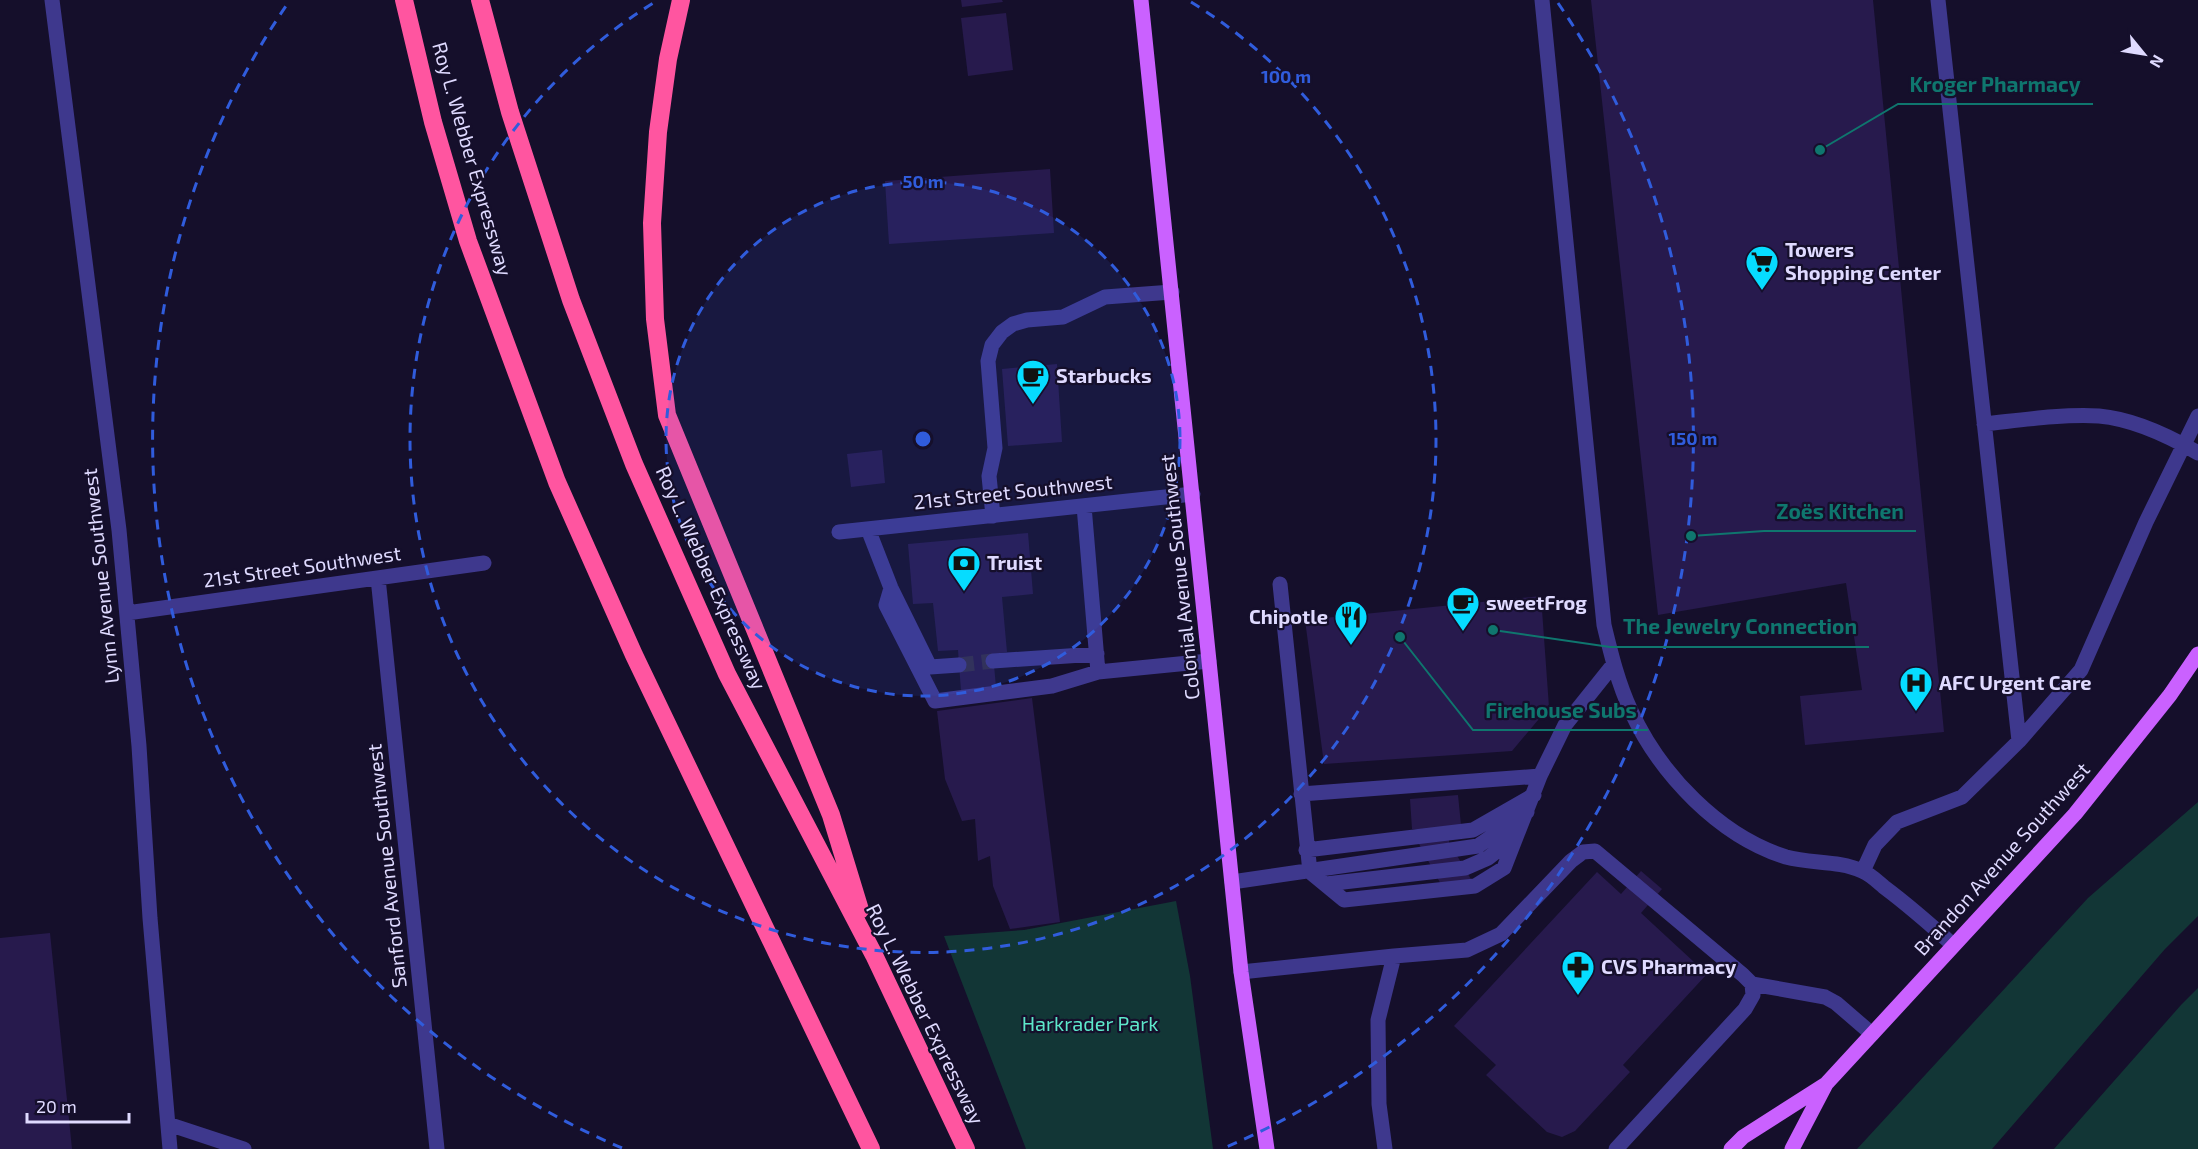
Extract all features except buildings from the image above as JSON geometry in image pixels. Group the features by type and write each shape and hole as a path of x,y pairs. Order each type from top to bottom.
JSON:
{"highway":[{"name":"Roy L. Webber Expressway","path":"404,0 433,122 468,242 557,482 634,655 871,1149"},
{"name":"Roy L. Webber Expressway","path":"480,0 510,112 571,300 634,464 727,674 874,955 966,1149"},
{"path":"681,0 668,59 658,132 652,223 655,319 667,415 831,815 874,955"}],"main road":[{"name":"Colonial Avenue Southwest","path":"1141,0 1241,972 1267,1149"},
{"name":"Brandon Avenue Southwest","path":"1731,1149 1743,1137 1826,1084 2075,814 2170,695 2198,654"},
{"name":"Brandon Avenue Southwest","path":"1792,1149 1826,1084"}],"street":[{"name":"Lynn Avenue Southwest","path":"52,0 119,530 170,1149"},
{"path":"1542,0 1604,625 1613,664 1632,712 1658,756 1699,804 1747,841 1788,857 1824,861 1863,871 1912,907 1953,945"},
{"path":"1938,0 2019,741"},
{"path":"993,516 989,476 995,448 988,361 992,345 1002,332 1013,324 1026,320 1063,316 1105,297 1172,292"},
{"path":"1984,424 2062,416 2101,416 2137,424 2192,449"},
{"path":"1863,871 1875,845 1897,822 1962,797 2019,741 2081,670 2146,522 2192,449 2198,416"},
{"name":"21st Street Southwest","path":"839,532 1193,494"},
{"path":"1084,506 1098,672"},
{"path":"868,529 891,588 930,666 959,665"},
{"name":"21st Street Southwest","path":"127,613 484,563"},
{"name":"Sanford Avenue Southwest","path":"378,578 438,1149"},
{"path":"1280,584 1310,872 1344,900 1475,886 1504,868 1540,776 1564,725 1613,664"},
{"path":"891,588 886,605 935,701 1052,686 1098,672 1209,661"},
{"path":"993,661 1097,654"},
{"path":"1301,794 1540,776"},
{"path":"1306,850 1473,830 1534,795"},
{"path":"1232,882 1479,846 1527,812"},
{"path":"1241,972 1467,950 1501,934 1571,861 1582,852 1595,852 1654,899 1752,984 1825,997 1836,1003 1872,1034"},
{"path":"1385,1149 1379,1104 1378,1020 1394,956"},
{"path":"1616,1149 1745,1009 1753,995 1752,984"},
{"path":"168,1124 244,1149"}],"green space":[{"path":"2198,802 2198,916 2165,949 1992,1149 1857,1149 2088,898"},
{"name":"Harkrader Park","path":"1176,901 1190,976 1213,1149 1026,1149 944,936 1024,930"},
{"path":"2198,988 2198,1149 2054,1149 2181,1005"}],"tunnel":[{"path":"959,665 993,661"}],"place":[{"name":"Kroger Pharmacy","path":"1820,150"},
{"name":"Towers Shopping Center","path":"1762,291"},
{"name":"Starbucks","path":"1033,405"},
{"name":"Zoës Kitchen","path":"1691,536"},
{"name":"Truist","path":"964,592"},
{"name":"The Jewelry Connection","path":"1493,630"},
{"name":"sweetFrog","path":"1463,632"},
{"name":"Firehouse Subs","path":"1400,637"},
{"name":"Chipotle","path":"1351,646"},
{"name":"AFC Urgent Care","path":"1916,712"},
{"name":"CVS Pharmacy","path":"1578,996"}]}
